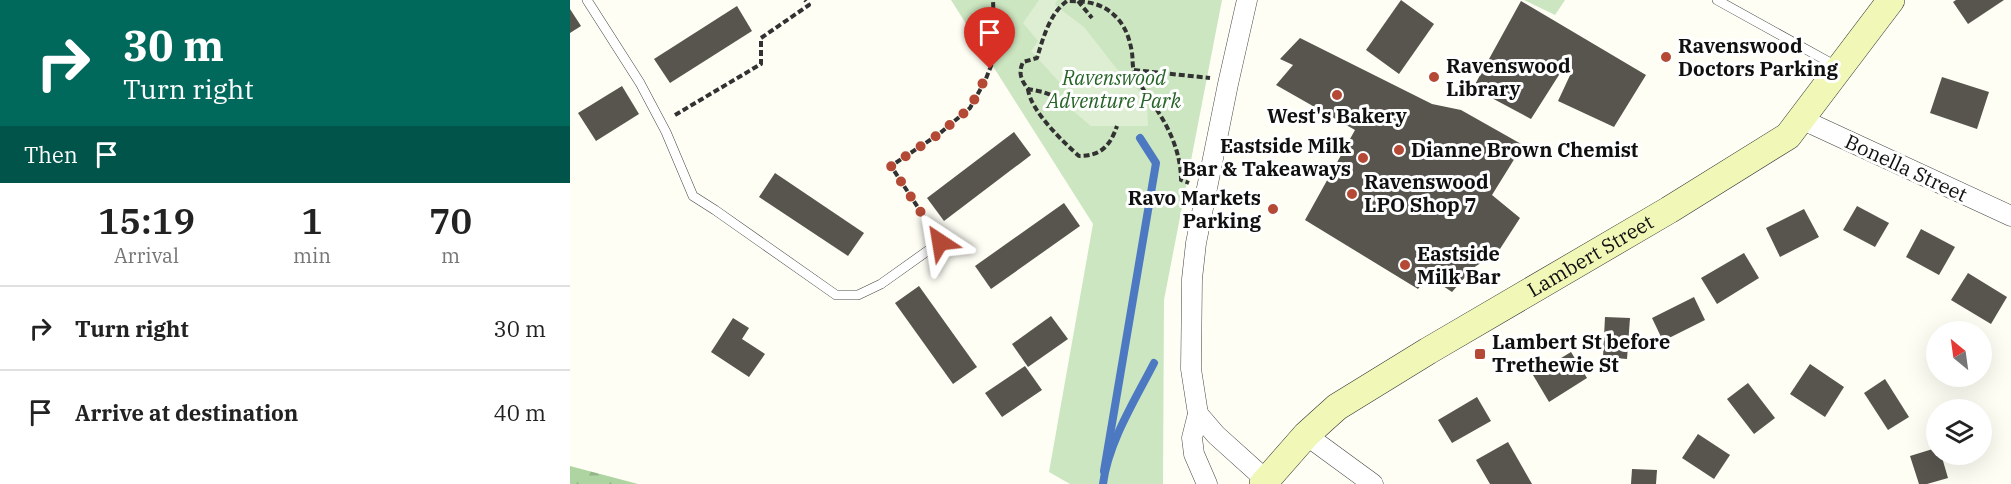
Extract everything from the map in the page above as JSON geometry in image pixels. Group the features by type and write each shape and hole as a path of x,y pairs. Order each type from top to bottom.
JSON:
{"street":[{"path":"1207,484 1194,454 1192,438 1197,414 1191,369 1192,279 1196,243 1247,0"},
{"name":"Lambert Street","path":"1264,482 1306,435 1337,407 1788,136 1891,0"},
{"name":"Bonella Street","path":"1802,118 2011,216"},
{"path":"1197,414 1264,482"},
{"path":"1306,435 1373,484"}],"lane":[{"path":"587,0 640,83 662,123 693,196 836,295 858,296 881,285 940,242"},
{"path":"1717,0 1840,68"}],"path":[{"path":"662,123 761,64 760,38 809,5 805,0"},
{"path":"940,242 891,166 939,134 970,108 985,81 995,56 993,0"},
{"path":"1078,0 1092,18"},
{"path":"1117,126 1112,140 1099,153 1079,156 1052,129 1029,98 1020,69 1023,62 1037,58 1043,38 1058,7 1067,1 1095,3 1109,9 1119,20 1128,34 1133,70 1172,137 1181,165 1181,180 1207,188"},
{"path":"1133,70 1212,78"},
{"path":"1028,89 1067,101"}],"green space":[{"name":"Ravenswood Adventure Park","path":"951,0 1222,0 1164,300 1163,484 1070,484 1049,472 1093,224"},
{"path":"1039,0 1057,0 1055,5 1084,27 1117,69 1147,99 1148,126 1091,126 1066,105 1070,94 1031,51 1038,41 1023,23"},
{"path":"1524,0 1565,0 1555,15"},
{"path":"570,466 638,484 570,484"}],"building":[{"path":"1401,0 1434,24 1399,74 1366,50"},
{"path":"1956,0 2004,0 1968,24 1953,2"},
{"path":"1521,1 1646,75 1614,127 1558,101 1572,71 1564,67 1531,119 1473,88"},
{"path":"737,6 752,31 670,83 654,59"},
{"path":"570,9 581,26 570,33"},
{"path":"1300,38 1432,104 1461,110 1523,145 1492,195 1520,218 1498,252 1473,268 1452,292 1428,276 1418,289 1305,220 1355,130 1276,85 1293,65 1280,59"},
{"path":"1942,77 1989,92 1977,129 1930,113"},
{"path":"622,86 639,114 596,141 578,113"},
{"path":"1014,132 1031,155 944,221 927,198"},
{"path":"775,173 864,233 848,256 759,197"},
{"path":"1064,203 1080,226 991,289 975,266"},
{"path":"1857,206 1889,223 1875,247 1843,230"},
{"path":"1804,209 1819,237 1780,257 1766,228"},
{"path":"1921,229 1955,247 1939,275 1906,257"},
{"path":"1744,253 1759,278 1717,304 1701,278"},
{"path":"1968,273 2007,297 1992,322 1951,300"},
{"path":"919,286 977,367 953,384 895,303"},
{"path":"1694,297 1705,320 1663,341 1652,318"},
{"path":"1051,316 1068,339 1028,367 1012,344"},
{"path":"1605,317 1630,318 1627,359 1603,357"},
{"path":"733,318 749,328 742,339 765,354 749,377 711,352"},
{"path":"1571,352 1587,378 1549,402 1533,375"},
{"path":"1810,364 1844,387 1825,417 1790,394"},
{"path":"1025,366 1042,390 1002,417 985,393"},
{"path":"1885,379 1909,417 1888,430 1864,393"},
{"path":"1748,383 1775,418 1754,434 1727,399"},
{"path":"1477,397 1491,421 1452,443 1438,420"},
{"path":"1698,434 1730,455 1714,479 1682,458"},
{"path":"1508,442 1532,484 1490,484 1476,460"},
{"path":"1926,451 1926,465 1944,465 1948,478 1919,484 1910,456"},
{"path":"1632,469 1657,470 1656,484 1631,484"}],"waterway":[{"path":"1104,471 1156,163 1140,138"},
{"path":"1103,484 1116,437 1154,363"}],"place":[{"name":"Ravenswood Doctors Parking","path":"1666,57"},
{"name":"Ravenswood Library","path":"1434,77"},
{"name":"West's Bakery","path":"1337,95"},
{"name":"Dianne Brown Chemist","path":"1399,150"},
{"name":"Eastside Milk Bar & Takeaways","path":"1363,158"},
{"name":"Ravenswood LPO Shop 7","path":"1352,194"},
{"name":"Ravo Markets Parking","path":"1273,209"},
{"name":"Eastside Milk Bar","path":"1405,265"},
{"name":"Lambert St before Trethewie St","path":"1480,354"}],"route":[{"path":"940,242 891,166 939,134 970,108 990,69"}]}
